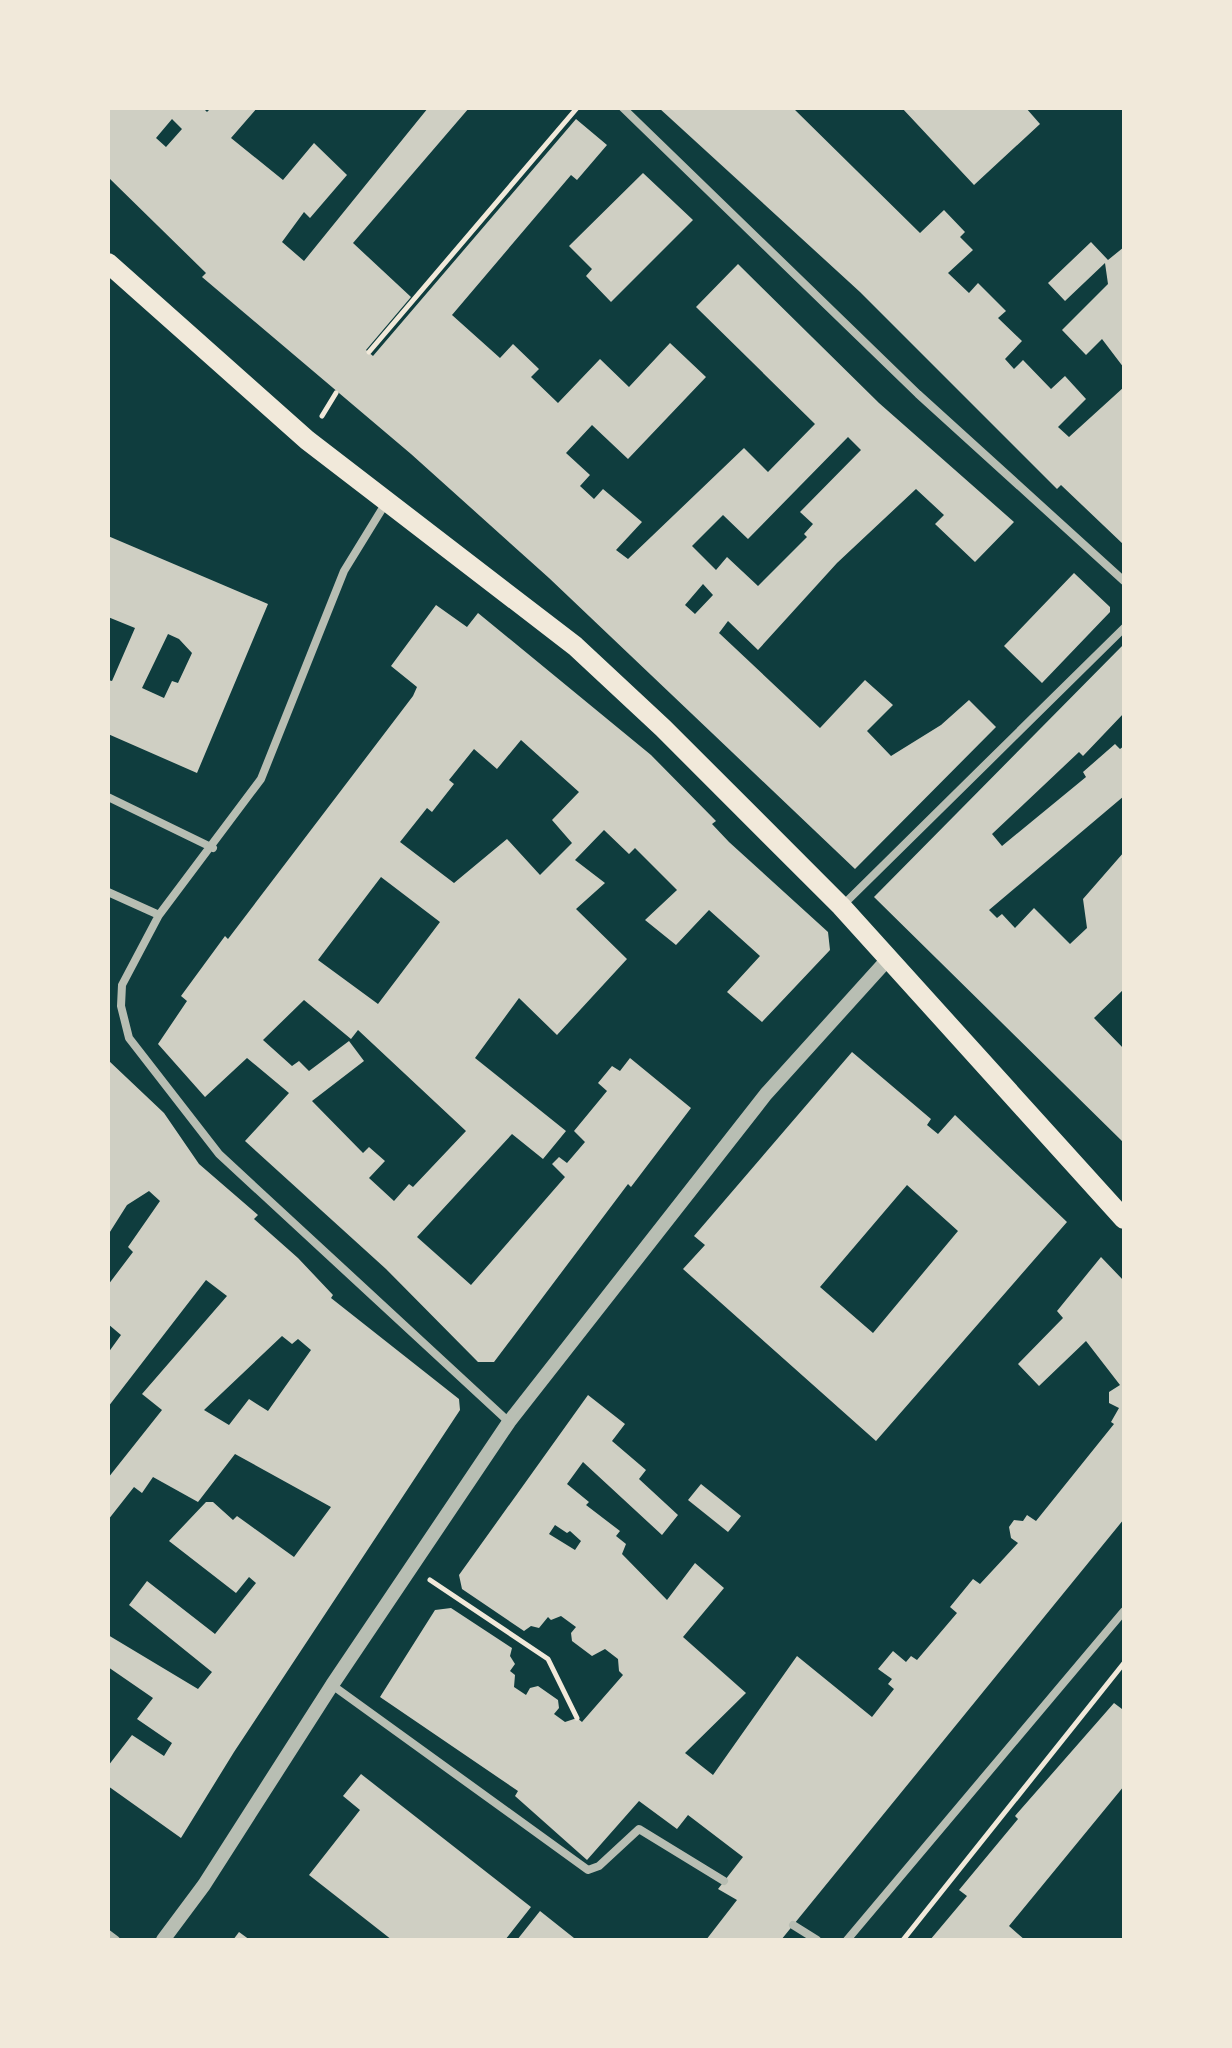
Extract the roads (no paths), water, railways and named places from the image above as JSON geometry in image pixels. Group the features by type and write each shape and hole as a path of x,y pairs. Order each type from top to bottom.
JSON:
{"main road":[{"path":"108,263 307,440 388,499 575,646 746,809 841,906 1124,1219"}],"street":[{"path":"623,108 918,394 1124,581"},
{"path":"388,499 344,571 261,779 213,848 159,915 122,985 121,1006 129,1038 219,1154 509,1422"},
{"path":"841,906 1124,628"},
{"path":"108,797 213,848"},
{"path":"108,892 159,915"},
{"path":"163,1940 204,1885 410,1566 509,1422 766,1094 888,959"},
{"path":"847,1940 1124,1611"},
{"path":"332,1685 588,1870 599,1866 639,1829 724,1881"},
{"path":"793,1925 817,1940"},
{"path":"108,1934 116,1940"}]}
